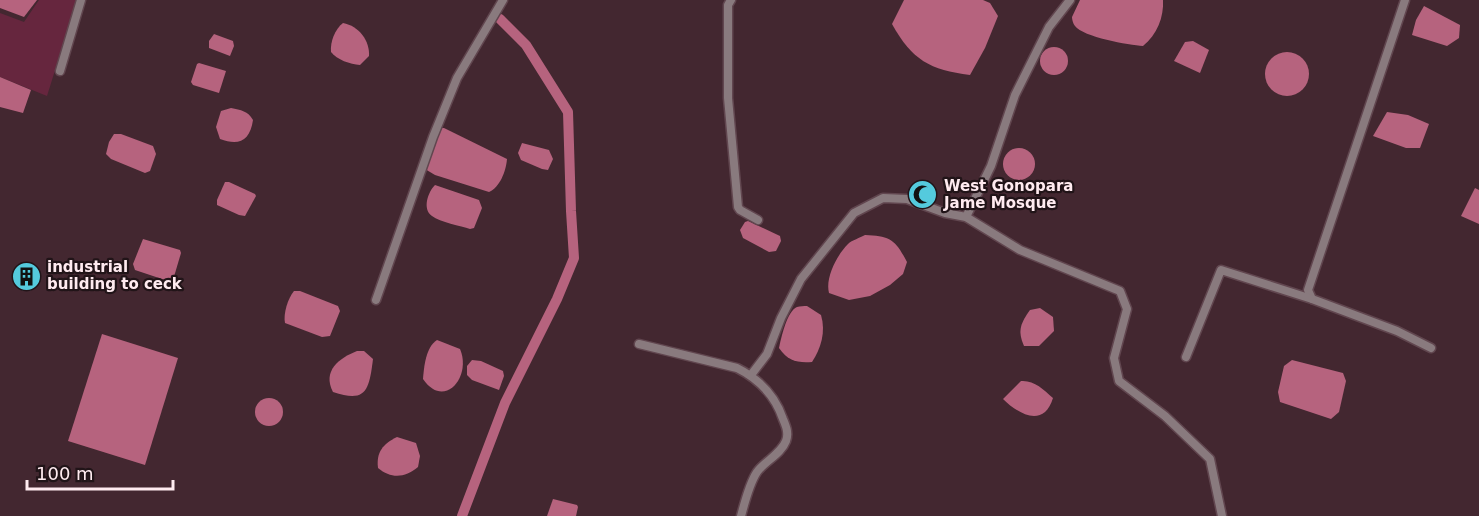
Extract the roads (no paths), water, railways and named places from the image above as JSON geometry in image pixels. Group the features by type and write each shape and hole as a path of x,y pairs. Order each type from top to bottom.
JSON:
{"street":[{"path":"60,71 81,0"},
{"path":"376,300 433,137 457,78 502,0"},
{"path":"731,0 728,5 728,98 738,207 758,220"},
{"path":"966,217 991,166 1019,87 1049,27 1070,0"},
{"path":"1312,299 1308,290 1311,280 1405,0"},
{"path":"751,375 767,354 781,318 801,279 854,213 883,198 907,198 945,213 966,217 1020,250 1120,291 1127,309 1114,358 1119,381 1165,416 1210,459 1222,516"},
{"path":"1186,357 1221,270 1312,299 1397,332 1431,348"},
{"path":"639,345 737,368 751,375 765,387 779,406 788,431 787,440 783,447 757,472 741,516"}],"waterway":[{"path":"462,516 505,403 557,299 574,258 568,112 526,45 500,19"}],"place":[{"name":"West Gonopara Jame Mosque","path":"923,195"},
{"name":"industrial building to ceck","path":"26,276"}]}
